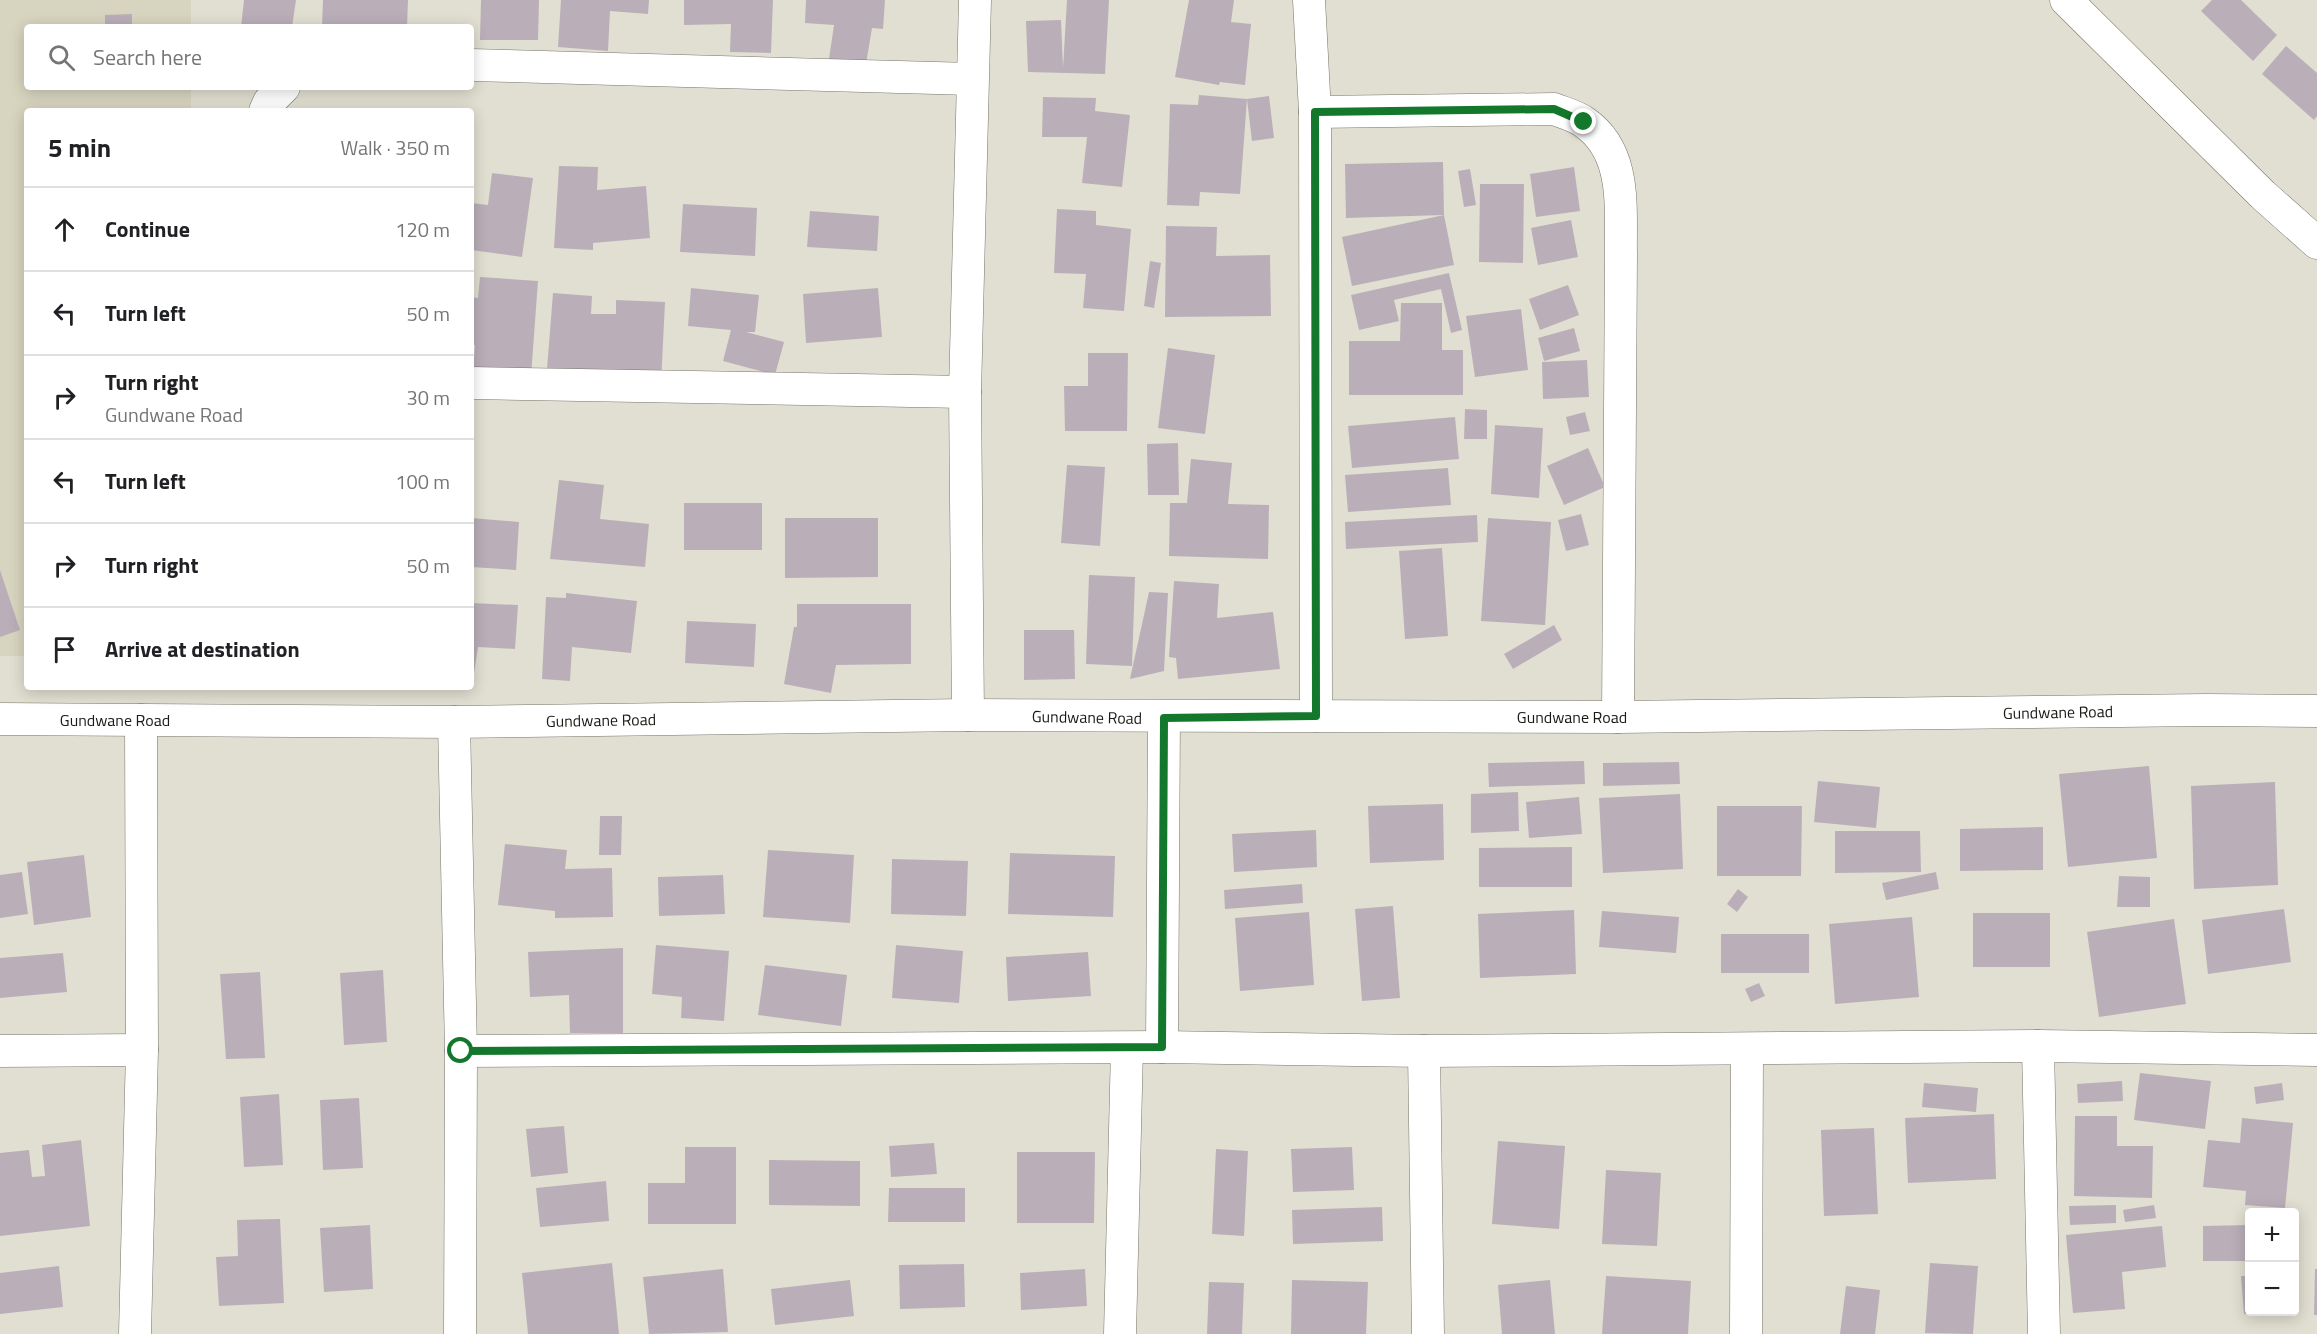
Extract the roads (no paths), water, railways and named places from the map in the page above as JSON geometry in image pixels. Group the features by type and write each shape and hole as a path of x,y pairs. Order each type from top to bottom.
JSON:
{"street":[{"path":"968,715 965,392 975,0"},
{"path":"1309,0 1315,112 1316,716"},
{"path":"2066,0 2246,178 2317,243"},
{"path":"474,65 972,79"},
{"path":"266,108 281,90"},
{"path":"1315,112 1554,109 1584,122 1612,150 1619,185 1621,255 1618,717"},
{"path":"474,383 965,392"},
{"name":"Gundwane Road","path":"0,719 454,722 968,715 1164,718 1618,717 2207,710 2317,711"},
{"path":"1162,1047 1164,718"},
{"path":"135,1334 142,1050 141,720"},
{"path":"454,722 461,1051 460,1334"},
{"path":"461,1051 1127,1047 1424,1051 2038,1046 2317,1050"},
{"path":"2038,1046 2044,1334"},
{"path":"1119,1334 1127,1047"},
{"path":"1746,1334 1747,1049"},
{"path":"0,1051 142,1050"},
{"path":"1424,1051 1428,1334"}]}
